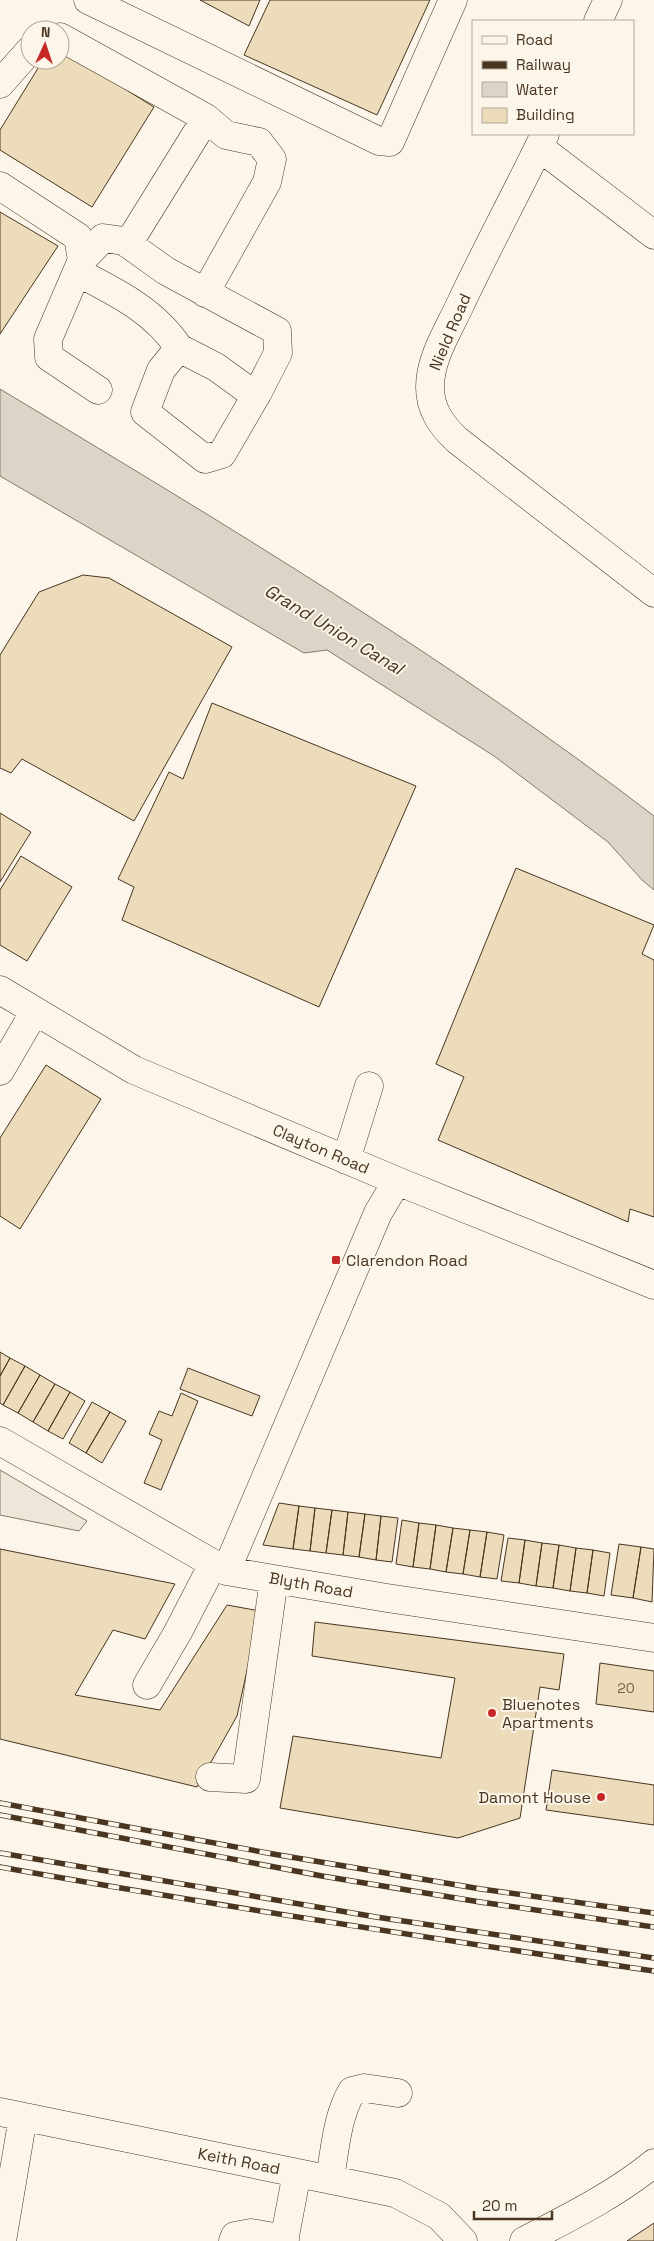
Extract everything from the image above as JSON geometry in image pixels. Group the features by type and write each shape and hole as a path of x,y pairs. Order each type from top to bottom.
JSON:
{"street":[{"path":"88,0 379,141 390,142 453,0"},
{"path":"598,20 608,0"},
{"path":"70,43 206,118 226,134 259,142 272,159 267,182 205,293"},
{"path":"0,84 20,61"},
{"path":"128,244 206,118"},
{"path":"542,141 654,234"},
{"name":"Nield Road","path":"542,141 495,232 434,360 430,387 431,400 441,423 457,440 654,593"},
{"path":"0,186 78,237 79,266"},
{"path":"98,390 49,357 48,339 79,266 102,238 124,241 166,271 277,331 278,353 256,396 222,454 205,459 145,412 161,370 179,348"},
{"path":"79,266 131,300 168,331 179,348 216,367 256,396"},
{"name":"Clayton Road","path":"0,990 134,1070 346,1160 654,1285"},
{"path":"0,1071 35,1011"},
{"path":"346,1160 369,1086"},
{"path":"147,1685 219,1567 378,1213 397,1181"},
{"name":"Blyth Road","path":"0,1441 219,1567 274,1579 387,1598 654,1638"},
{"path":"210,1777 246,1779 274,1579"},
{"path":"330,2178 345,2102 352,2091 364,2088 398,2093"},
{"path":"2,2241 11,2115"},
{"name":"Keith Road","path":"11,2115 330,2178 395,2193 439,2216 463,2241"},
{"path":"524,2241 629,2182 654,2164"},
{"path":"232,2241 235,2236 251,2233 284,2240 297,2172"}],"shaded area":[{"path":"0,1470 87,1521 79,1531 0,1515"}],"water":[{"name":"Grand Union Canal","path":"0,389 250,541 415,646 576,757 654,816 654,890 642,880 608,842 494,756 327,650 304,653 0,476"}],"building":[{"path":"200,0 260,0 249,26"},
{"path":"270,0 430,0 377,115 244,55"},
{"path":"70,55 154,107 92,207 0,150 0,130 37,70 70,70"},
{"path":"0,212 58,246 0,334"},
{"path":"83,575 109,578 232,647 134,821 22,759 11,773 0,768 0,655 39,592"},
{"path":"212,703 416,786 319,1007 122,920 134,887 118,879 169,772 183,779"},
{"path":"0,813 31,832 0,882"},
{"path":"21,856 72,887 27,961 0,945 0,890"},
{"path":"516,868 654,925 642,954 654,960 654,1217 630,1209 628,1222 438,1140 464,1077 436,1064"},
{"path":"46,1065 101,1099 20,1229 0,1216 0,1138"},
{"path":"0,1352 10,1358 0,1376"},
{"path":"10,1358 25,1366 3,1405 0,1403 0,1376"},
{"path":"25,1366 40,1375 18,1413 3,1405"},
{"path":"188,1368 260,1396 252,1416 180,1389"},
{"path":"40,1375 55,1384 33,1422 18,1413"},
{"path":"55,1384 70,1392 48,1431 33,1422"},
{"path":"70,1392 85,1401 63,1439 48,1431"},
{"path":"181,1393 198,1401 161,1490 144,1483 162,1440 149,1434 159,1411 172,1416"},
{"path":"92,1402 110,1412 86,1453 69,1443"},
{"path":"110,1412 126,1421 102,1463 86,1453"},
{"path":"279,1503 299,1506 293,1549 263,1545"},
{"path":"299,1506 315,1508 310,1551 293,1549"},
{"path":"315,1508 332,1510 326,1553 310,1551"},
{"path":"332,1510 348,1512 343,1555 326,1553"},
{"path":"348,1512 365,1514 359,1557 343,1555"},
{"path":"365,1514 381,1516 376,1560 359,1557"},
{"path":"381,1516 398,1518 392,1562 376,1560"},
{"path":"402,1520 419,1523 413,1567 396,1564"},
{"path":"419,1523 436,1525 430,1569 413,1567"},
{"path":"436,1525 453,1528 446,1572 430,1569"},
{"path":"453,1528 470,1530 463,1574 446,1572"},
{"path":"470,1530 487,1532 480,1577 463,1574"},
{"path":"487,1532 504,1535 497,1579 480,1577"},
{"path":"508,1538 525,1540 519,1583 501,1581"},
{"path":"525,1540 542,1543 536,1586 519,1583"},
{"path":"542,1543 559,1545 553,1588 536,1586"},
{"path":"619,1544 641,1547 633,1598 611,1595"},
{"path":"559,1545 576,1548 570,1591 553,1588"},
{"path":"641,1547 654,1549 652,1602 633,1598"},
{"path":"576,1548 593,1550 587,1593 570,1591"},
{"path":"0,1549 175,1584 145,1639 113,1630 75,1695 160,1710 227,1605 260,1611 237,1716 197,1787 0,1739"},
{"path":"593,1550 610,1553 604,1596 587,1593"},
{"name":"Bluenotes Apartments","path":"315,1622 564,1654 559,1690 540,1687 520,1818 458,1838 280,1808 293,1736 441,1758 455,1678 312,1656"},
{"path":"600,1663 654,1671 654,1712 596,1704"},
{"name":"Damont House","path":"552,1770 654,1785 654,1825 546,1810"},
{"path":"654,2223 654,2241 627,2241"}],"railway":[{"path":"0,1803 273,1854 481,1889 654,1913"},
{"path":"0,1815 322,1876 480,1902 654,1927"},
{"path":"0,1853 376,1917 654,1958"},
{"path":"0,1867 326,1922 654,1971"}],"place":[{"name":"Clarendon Road","path":"336,1260"},
{"name":"Bluenotes Apartments","path":"492,1713"},
{"name":"Damont House","path":"601,1797"}]}
